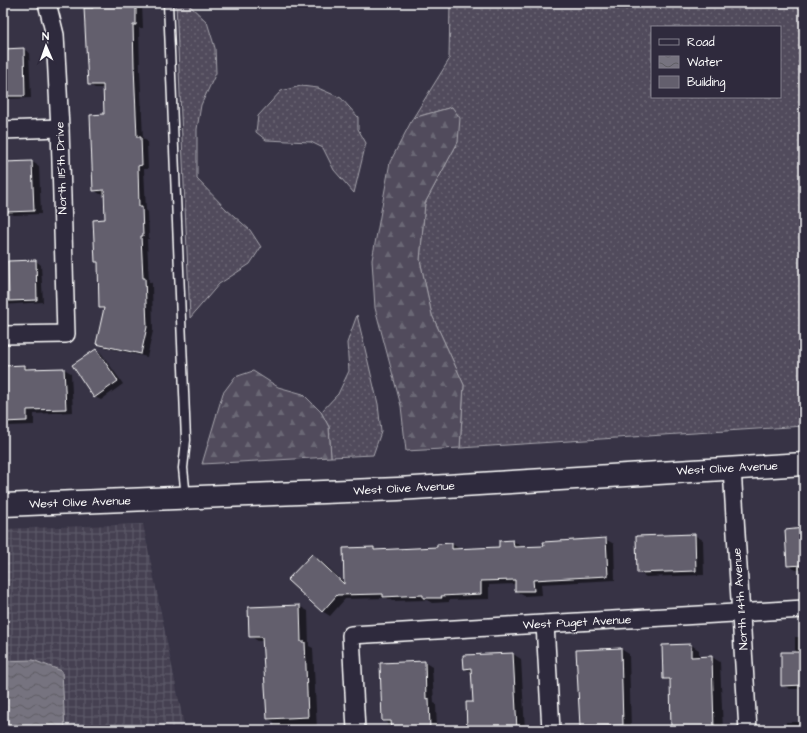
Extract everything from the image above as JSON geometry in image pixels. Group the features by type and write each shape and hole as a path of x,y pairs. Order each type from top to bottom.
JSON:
{"main road":[{"name":"West Olive Avenue","path":"3,506 398,488 804,464"}],"street":[{"name":"North 115th Drive","path":"3,336 66,334 60,128 54,35 47,3"},
{"path":"3,130 60,128"},
{"name":"North 114th Avenue","path":"732,468 748,730"},
{"name":"West Puget Avenue","path":"356,730 351,635 804,608"},
{"path":"545,624 551,730"}],"lane":[{"path":"168,3 186,440 183,468 186,498"}],"shaded area":[{"path":"143,524 185,730 3,730 3,529"}],"green space":[{"path":"176,3 187,3 207,22 215,48 216,73 201,105 197,129 197,179 226,209 250,230 261,247 250,264 219,284 190,318"},
{"path":"450,3 804,3 804,426 460,448 464,385 432,315 420,260 425,203 458,142 452,107 413,118 449,60"},
{"path":"301,86 318,88 341,98 358,117 358,129 366,143 354,193 334,170 323,148 311,142 266,140 256,132 258,116 281,91"},
{"path":"452,107 460,118 458,142 425,203 420,260 432,315 464,385 460,448 406,451 401,406 375,308 372,260 390,162 413,118"},
{"path":"357,315 378,404 381,432 373,455 331,457 329,427 321,412 338,394 349,371 347,343"},
{"path":"253,371 278,387 303,394 321,412 329,427 331,457 202,464 223,393 235,377"}],"water":[{"path":"33,660 62,671 65,730 3,730 3,661"}],"building":[{"path":"93,3 136,3 136,25 133,25 134,66 137,137 141,137 142,165 138,166 139,207 142,207 143,236 141,236 143,278 145,278 147,327 141,354 96,344 104,308 99,308 98,262 95,262 93,220 105,219 104,190 93,191 90,115 104,114 103,85 88,85 84,8 93,8"},
{"path":"24,48 25,96 3,96 3,49"},
{"path":"32,161 34,211 6,212 4,162"},
{"path":"36,260 37,300 9,301 8,261"},
{"path":"96,349 118,381 94,398 72,365"},
{"path":"25,365 25,369 64,368 66,409 27,410 27,421 3,422 3,366"},
{"path":"804,528 804,565 787,566 785,530"},
{"path":"695,534 696,571 637,573 636,536"},
{"path":"606,538 608,576 533,580 534,591 515,591 515,580 481,581 481,594 441,596 442,598 423,598 423,595 383,597 383,594 337,595 322,612 287,580 312,554 344,584 343,548 374,547 374,550 437,547 437,544 452,543 452,549 499,547 499,541 513,540 514,547 544,546 543,542"},
{"path":"300,605 301,642 305,642 308,717 267,719 262,637 249,637 248,607"},
{"path":"691,644 691,657 712,656 714,730 671,730 670,679 663,679 662,645"},
{"path":"621,648 623,725 580,727 576,650"},
{"path":"781,652 804,652 804,685 781,686"},
{"path":"513,653 517,730 467,730 466,702 473,702 471,668 464,669 463,655"},
{"path":"425,661 426,699 429,698 430,730 392,730 391,721 382,721 380,663"}]}
